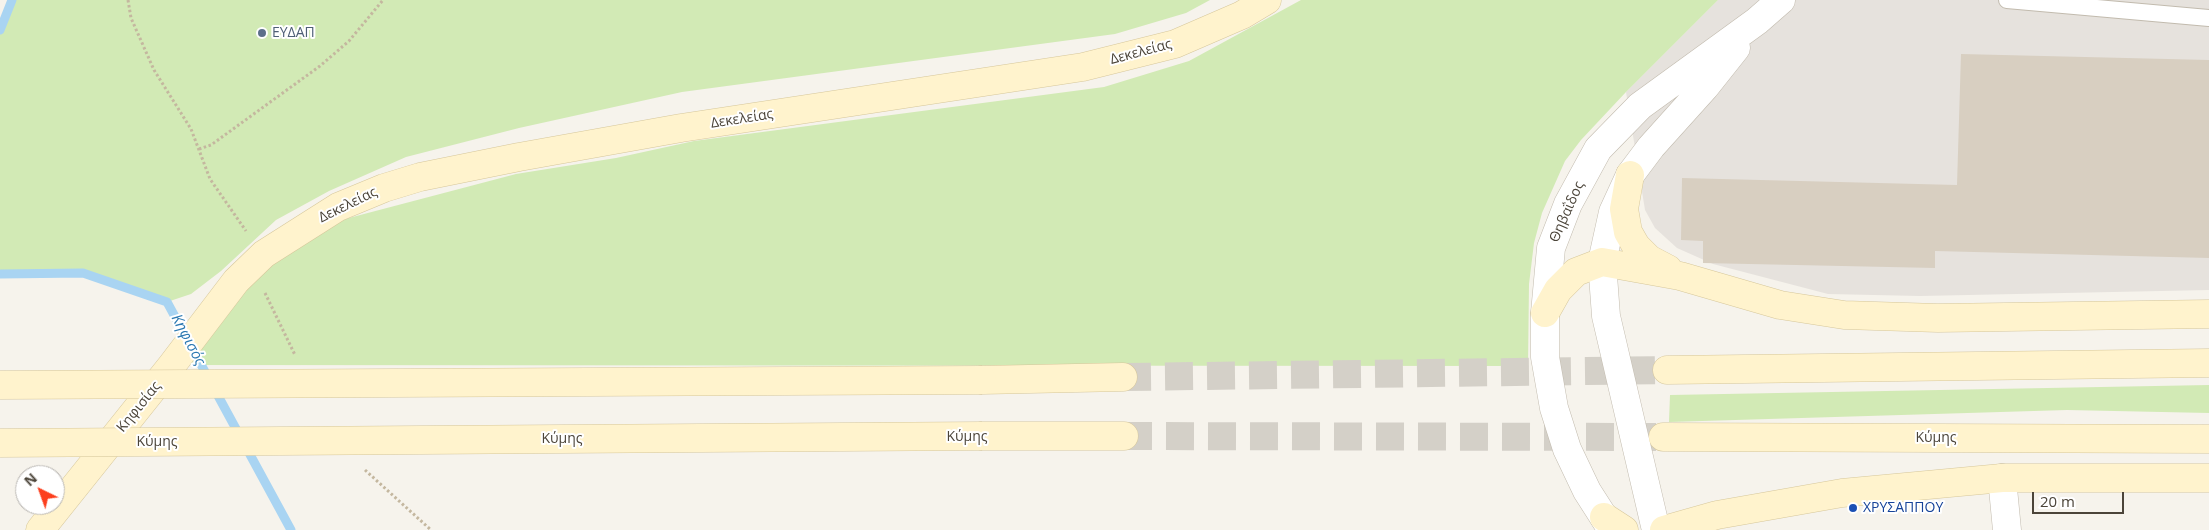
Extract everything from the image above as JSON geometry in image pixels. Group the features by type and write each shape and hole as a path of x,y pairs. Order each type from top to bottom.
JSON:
{"main road":[{"name":"Δεκελείας","path":"236,281 264,254 338,207 384,188 420,178 519,157 681,128 1083,66 1175,44 1242,15 1267,0"},
{"path":"1630,176 1624,209 1628,232 1636,246 1649,259 1680,276"},
{"path":"1545,313 1558,290 1576,272 1602,262 1680,276 1780,305 1844,315 1938,318 2209,314"},
{"name":"Κηφισίας","path":"40,530 172,365 236,281"},
{"path":"1667,370 2209,363"},
{"path":"0,385 982,380 1123,377"},
{"name":"Κύμης","path":"0,443 1124,436"},
{"name":"Κύμης","path":"1663,437 2209,439"},
{"path":"1664,530 1718,515 1842,493 2002,478 2209,478"}],"street":[{"name":"Θηβαΐδος","path":"1613,526 1587,490 1567,449 1554,408 1545,357 1545,313 1551,248 1568,204 1598,149 1640,106 1757,21 1781,0"},
{"name":"Θηβαΐδος","path":"1656,530 1606,316 1602,262 1613,212 1630,176 1651,147 1705,87 1757,21"},
{"path":"2002,478 2007,530"}],"lane":[{"path":"2007,0 2209,18"}],"path":[{"path":"128,0 131,18 154,70 191,129 210,179 241,226 264,254"},
{"path":"199,150 211,145 320,66 349,41 383,0"}],"shaded area":[{"path":"1718,0 2209,0 2209,290 1920,296 1828,294 1713,264 1677,248 1655,228 1645,210 1626,92"}],"green space":[{"path":"12,0 1210,0 1186,13 1115,34 682,92 519,128 406,157 329,191 276,220 221,271 191,294 167,302 83,273 0,274 0,30"},
{"path":"1301,0 1718,0 1626,92 1581,140 1565,161 1542,213 1534,243 1529,284 1528,366 173,365 244,288 271,264 345,219 516,174 616,158 694,141 1104,87 1189,61"},
{"path":"2209,385 2209,413 2067,410 1669,422 1670,395"}],"building":[{"path":"1961,54 2209,60 2209,258 1935,251 1935,268 1703,263 1703,241 1681,240 1682,178 1957,185"}],"waterway":[{"name":"Κηφισός","path":"0,30 12,0"},
{"name":"Κηφισός","path":"0,274 83,273 167,302 291,530"}],"tunnel":[{"path":"1123,377 1667,370"},
{"path":"1124,436 1658,437"}],"place":[{"name":"ΕΥΔΑΠ","path":"262,33"},
{"name":"ΧΡΥΣΑΠΠΟΥ","path":"1853,508"}]}
